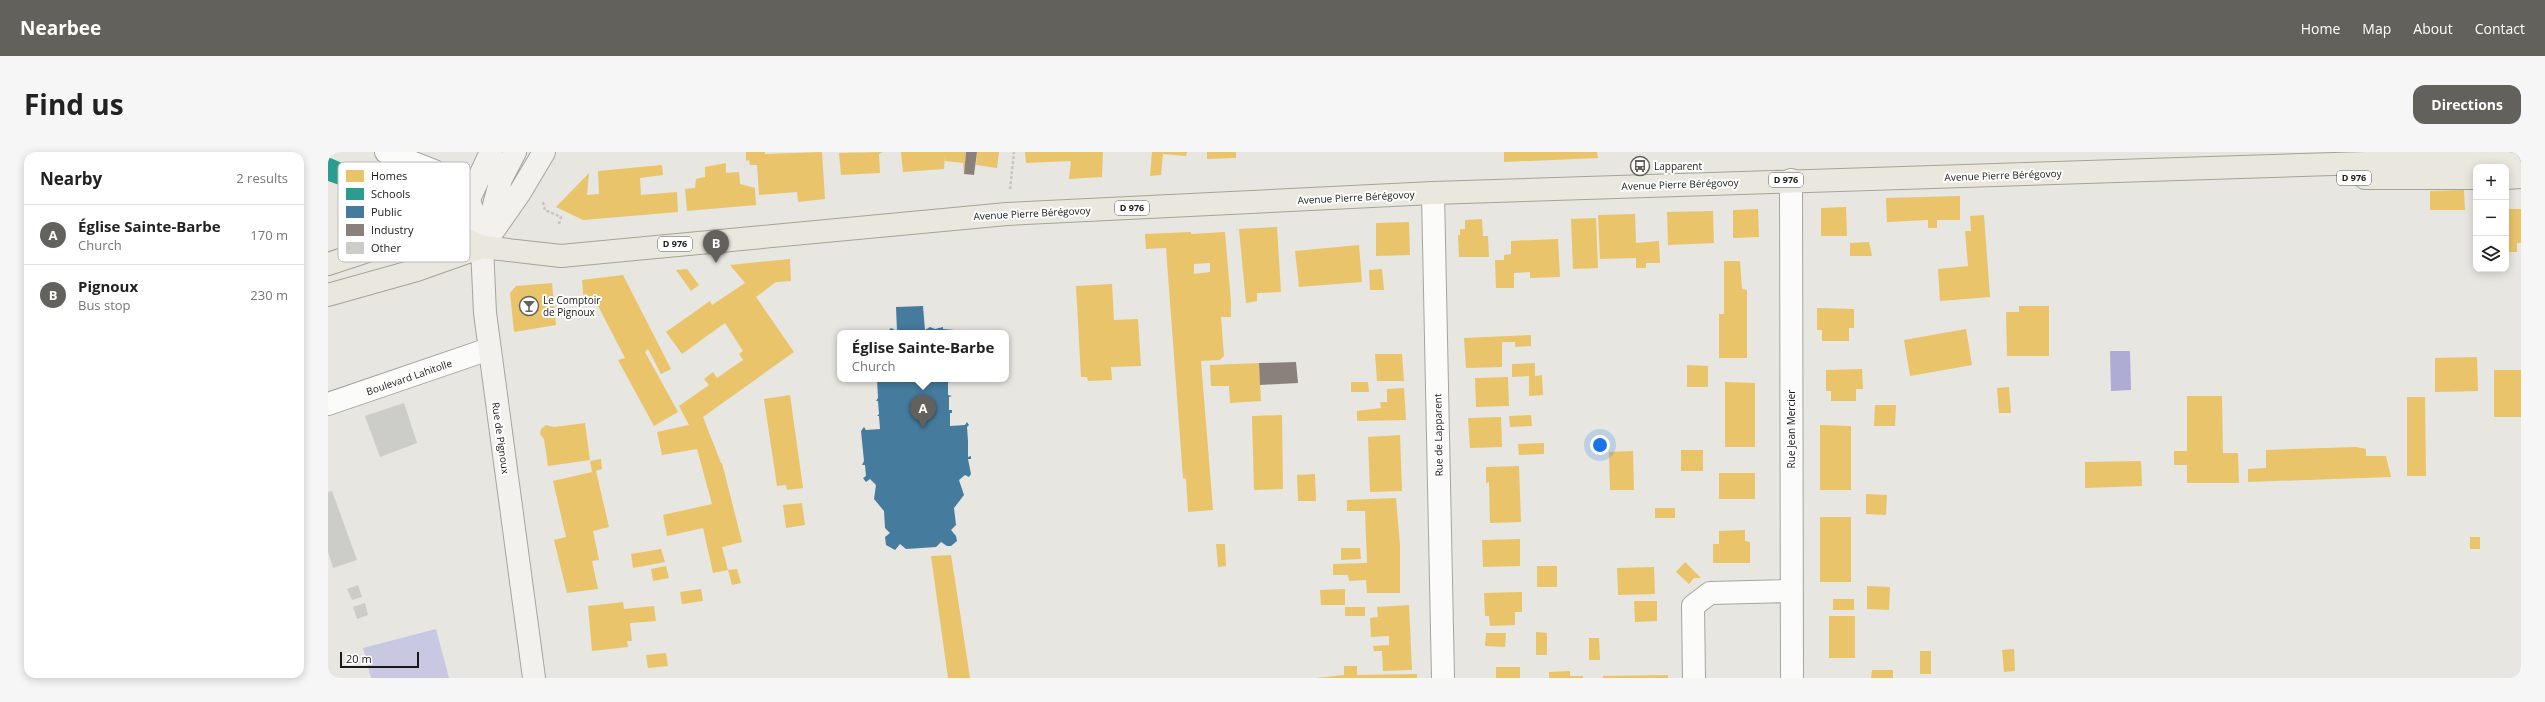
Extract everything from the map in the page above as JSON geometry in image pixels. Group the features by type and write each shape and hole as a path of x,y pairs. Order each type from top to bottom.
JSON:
{"main road":[{"path":"470,197 492,152"},
{"path":"482,247 501,179 515,152"},
{"path":"470,251 482,247 519,194 544,152"},
{"name":"Avenue Pierre Bérégovoy","path":"482,247 561,256 1007,214 1433,193 1791,180 2232,168 2521,158"},
{"name":"Avenue Pierre Bérégovoy","path":"2232,168 2321,178 2473,178"},
{"path":"2509,178 2521,178"},
{"name":"Rue de Pignoux","path":"470,203 482,247 484,298 489,349 534,678"},
{"path":"470,241 482,247"},
{"path":"328,264 338,261"},
{"path":"328,295 439,262"}],"street":[{"path":"386,152 410,162"},
{"name":"Rue Jean Mercier","path":"1791,180 1792,678"},
{"name":"Rue de Lapparent","path":"1433,193 1443,678"},
{"name":"Boulevard Lahitolle","path":"328,404 489,349"},
{"path":"1694,678 1693,606 1710,593 1791,591"}],"path":[{"path":"1007,214 1014,152"},
{"path":"542,194 545,210 561,217 559,224"}],"shaded area":[{"path":"2110,351 2130,351 2131,390 2111,391"},
{"path":"436,629 449,678 371,678 363,648"}],"building: Homes":[{"path":"746,152 765,152 765,154 822,152 825,199 798,202 797,192 759,195 757,165 750,165 749,160 746,161"},
{"path":"883,152 879,154 880,173 841,175 839,153"},
{"path":"901,152 966,152 964,174 963,163 945,161 945,156 944,169 903,172"},
{"path":"977,152 999,152 997,168 976,165"},
{"path":"1025,152 1103,152 1102,177 1069,179 1071,161 1026,163"},
{"path":"1152,152 1187,152 1186,156 1163,154 1161,175 1150,176"},
{"path":"1207,152 1236,152 1236,158 1207,159"},
{"path":"1504,152 1597,152 1598,158 1504,162"},
{"path":"726,163 726,173 739,172 740,184 755,188 756,205 687,211 685,189 695,188 696,179 705,177 705,167"},
{"path":"662,165 663,175 640,178 641,195 677,192 678,212 583,220 556,207 589,173 587,195 599,194 598,171"},
{"path":"2464,190 2465,210 2430,210 2430,191"},
{"path":"1960,196 1960,220 1937,220 1937,228 1928,228 1928,220 1887,222 1886,198"},
{"path":"1846,207 1847,236 1821,236 1821,208"},
{"path":"1758,209 1759,237 1733,238 1733,210"},
{"path":"2509,209 2521,209 2521,243 2517,243 2517,252 2509,252"},
{"path":"1713,211 1714,243 1668,245 1667,212"},
{"path":"1635,214 1636,243 1659,241 1660,263 1646,263 1646,268 1636,268 1636,258 1600,259 1598,215"},
{"path":"1984,215 1990,297 1940,301 1938,269 1968,266 1965,231 1971,231 1970,216"},
{"path":"1596,218 1598,268 1573,269 1571,219"},
{"path":"1482,219 1483,236 1488,236 1489,257 1459,257 1458,235 1460,235 1460,229 1465,229 1465,220"},
{"path":"1409,222 1410,255 1376,256 1376,223"},
{"path":"1277,227 1281,292 1257,293 1257,301 1246,303 1239,229"},
{"path":"1225,232 1231,317 1221,317 1224,356 1220,360 1201,361 1213,510 1188,512 1186,479 1183,478 1166,248 1146,249 1145,234","holes":["1210,263 1210,272 1194,274 1194,264"]},
{"path":"1558,239 1560,277 1530,278 1530,272 1514,273 1514,288 1496,288 1495,260 1504,260 1504,255 1511,254 1511,241"},
{"path":"1869,242 1872,256 1850,256 1850,243"},
{"path":"1359,245 1362,282 1299,287 1295,251"},
{"path":"790,259 791,281 776,282 756,297 794,352 703,417 722,463 742,542 722,547 728,570 713,573 703,528 667,536 663,515 712,504 697,449 662,455 657,432 689,425 679,406 709,385 704,379 713,372 717,378 743,360 739,354 743,351 725,323 682,354 666,332 710,301 712,305 745,283 730,265"},
{"path":"1724,261 1740,261 1742,289 1747,290 1747,358 1719,358 1719,314 1724,314"},
{"path":"687,269 699,285 691,291 676,270"},
{"path":"1382,269 1384,290 1370,290 1369,270"},
{"path":"623,275 671,369 661,374 648,349 645,352 678,412 654,426 618,360 625,358 596,302 584,303 582,280"},
{"path":"552,283 556,325 514,332 510,293 516,286"},
{"path":"1112,284 1114,320 1138,319 1141,366 1111,367 1112,380 1088,381 1087,377 1081,377 1076,286"},
{"path":"2019,306 2049,306 2049,356 2007,356 2006,312 2019,312"},
{"path":"1817,308 1854,309 1854,328 1849,328 1849,341 1822,341 1822,330 1817,330"},
{"path":"1966,329 1972,365 1910,376 1904,340"},
{"path":"1531,335 1531,346 1515,347 1515,342 1502,342 1502,367 1466,368 1464,338"},
{"path":"1375,354 1402,354 1404,381 1377,381"},
{"path":"2477,357 2478,391 2435,392 2435,358"},
{"path":"1259,363 1261,401 1230,403 1229,386 1211,386 1210,365"},
{"path":"1535,363 1535,376 1542,375 1543,395 1529,396 1529,376 1512,377 1512,364"},
{"path":"1687,365 1708,366 1708,387 1687,387"},
{"path":"1862,369 1863,389 1856,389 1856,401 1831,401 1831,391 1826,391 1826,370"},
{"path":"2494,370 2521,370 2521,417 2494,417"},
{"path":"1508,377 1509,406 1476,407 1475,378"},
{"path":"1351,382 1368,382 1369,392 1351,392"},
{"path":"1725,382 1755,383 1755,447 1725,447"},
{"path":"2009,387 2011,413 1999,413 1997,388"},
{"path":"1404,388 1406,420 1357,421 1357,411 1381,408 1380,402 1387,402 1387,389"},
{"path":"790,395 803,488 787,490 786,485 777,486 764,399"},
{"path":"2187,396 2222,396 2223,453 2238,453 2239,483 2187,483 2187,465 2174,465 2174,451 2187,451"},
{"path":"2407,397 2425,397 2426,476 2407,476"},
{"path":"1875,405 1896,405 1895,426 1874,426"},
{"path":"1282,415 1283,489 1254,490 1252,416"},
{"path":"1531,415 1532,426 1510,427 1509,416"},
{"path":"1501,417 1502,447 1470,448 1468,418"},
{"path":"585,423 590,460 548,466 544,439 540,434 541,429 546,425 554,427"},
{"path":"1820,425 1851,426 1851,490 1820,490"},
{"path":"1400,435 1402,491 1370,492 1368,437"},
{"path":"1544,443 1544,454 1519,455 1518,444"},
{"path":"2356,447 2366,449 2366,456 2386,456 2391,477 2248,482 2248,469 2266,468 2266,450"},
{"path":"1681,450 1703,450 1703,471 1681,471"},
{"path":"1633,451 1634,490 1610,490 1609,452"},
{"path":"601,459 602,469 596,471 609,527 593,531 599,560 592,561 598,589 567,593 554,540 566,537 553,481 592,472 590,461"},
{"path":"2141,461 2142,486 2085,488 2085,462"},
{"path":"1519,466 1521,522 1490,523 1489,482 1486,483 1486,467"},
{"path":"1719,473 1755,473 1755,499 1719,499"},
{"path":"1315,474 1316,501 1298,501 1297,475"},
{"path":"1866,494 1887,495 1886,515 1866,514"},
{"path":"1396,498 1400,545 1400,593 1367,593 1366,580 1349,581 1348,575 1333,575 1333,564 1367,563 1365,511 1347,511 1347,500"},
{"path":"802,503 805,525 786,528 783,505"},
{"path":"1655,508 1675,508 1675,518 1655,518"},
{"path":"1820,517 1851,517 1851,582 1820,582"},
{"path":"1745,530 1745,541 1750,542 1750,563 1713,563 1713,544 1719,544 1719,531"},
{"path":"2470,537 2480,537 2480,549 2470,549"},
{"path":"1520,539 1520,566 1483,567 1482,540"},
{"path":"1216,544 1225,544 1226,566 1218,567"},
{"path":"1341,548 1360,548 1361,559 1341,560"},
{"path":"661,549 665,562 633,568 631,554"},
{"path":"951,555 970,678 948,678 931,556"},
{"path":"1685,562 1701,578 1694,578 1689,584 1676,572"},
{"path":"666,566 669,578 653,581 651,569"},
{"path":"1537,566 1557,566 1557,587 1537,587"},
{"path":"1654,567 1655,594 1618,595 1617,568"},
{"path":"737,569 741,583 732,585 728,570"},
{"path":"1867,586 1890,587 1889,610 1867,609"},
{"path":"701,589 703,601 682,604 680,592"},
{"path":"1345,589 1345,605 1321,605 1320,590"},
{"path":"1522,592 1522,612 1515,612 1515,625 1490,626 1489,616 1485,616 1484,593"},
{"path":"1833,599 1854,599 1854,610 1833,610"},
{"path":"1634,601 1657,601 1657,621 1635,622"},
{"path":"623,602 624,609 654,606 656,621 630,623 632,641 627,641 628,647 592,651 588,606"},
{"path":"1409,605 1412,670 1383,671 1382,651 1374,651 1373,646 1389,645 1389,636 1371,637 1370,618 1378,617 1377,607"},
{"path":"1345,607 1365,607 1365,616 1345,616"},
{"path":"1829,616 1855,616 1855,658 1829,658"},
{"path":"1536,632 1547,633 1547,655 1536,655"},
{"path":"1486,633 1506,633 1505,647 1485,646"},
{"path":"1589,638 1599,638 1600,660 1589,660"},
{"path":"2014,649 2015,671 2004,672 2002,650"},
{"path":"1920,651 1931,651 1931,674 1920,674"},
{"path":"666,653 668,666 648,668 646,655"},
{"path":"1344,666 1357,666 1357,675 1417,674 1417,678 1316,678 1344,675"},
{"path":"1496,667 1520,667 1520,678 1496,678"},
{"path":"1872,670 1893,670 1893,678 1871,678"},
{"path":"1570,671 1570,676 1583,676 1583,678 1549,678 1549,672"},
{"path":"1668,675 1668,678 1603,678 1603,676"}],"building: Schools":[{"path":"328,157 340,162 338,162 338,185 328,181"}],"building: Public":[{"path":"923,306 925,330 897,330 896,307"},
{"path":"930,327 935,329 943,327 943,329 954,330 925,330"},
{"path":"877,382 949,382 948,395 952,396 949,397 949,410 952,410 952,413 950,413 950,426 965,425 967,422 969,425 967,427 968,457 971,456 971,459 968,459 971,474 969,477 965,475 959,480 964,495 954,508 956,525 951,530 956,536 957,541 951,546 947,546 941,542 936,547 906,549 900,544 895,550 886,545 885,537 890,533 885,528 884,511 874,499 876,485 870,479 866,482 863,478 866,476 865,465 862,465 864,461 861,431 864,427 866,430 880,429 879,416 877,416 879,414 878,401 876,401 878,398"}],"building: Industry":[{"path":"966,152 977,152 974,175 964,174"},
{"path":"1296,362 1298,383 1260,385 1259,363"}],"building: Other":[{"path":"404,403 417,443 380,457 365,416"},
{"path":"332,491 357,560 333,568 328,552 328,492"},
{"path":"358,585 362,597 352,600 347,589"},
{"path":"365,603 368,615 357,619 353,607"}],"place":[{"name":"Lapparent","path":"1640,166"},
{"name":"Pignoux","path":"716,263"},
{"name":"Le Comptoir de Pignoux","path":"529,306"},
{"name":"Église Sainte-Barbe","path":"923,428"}]}
